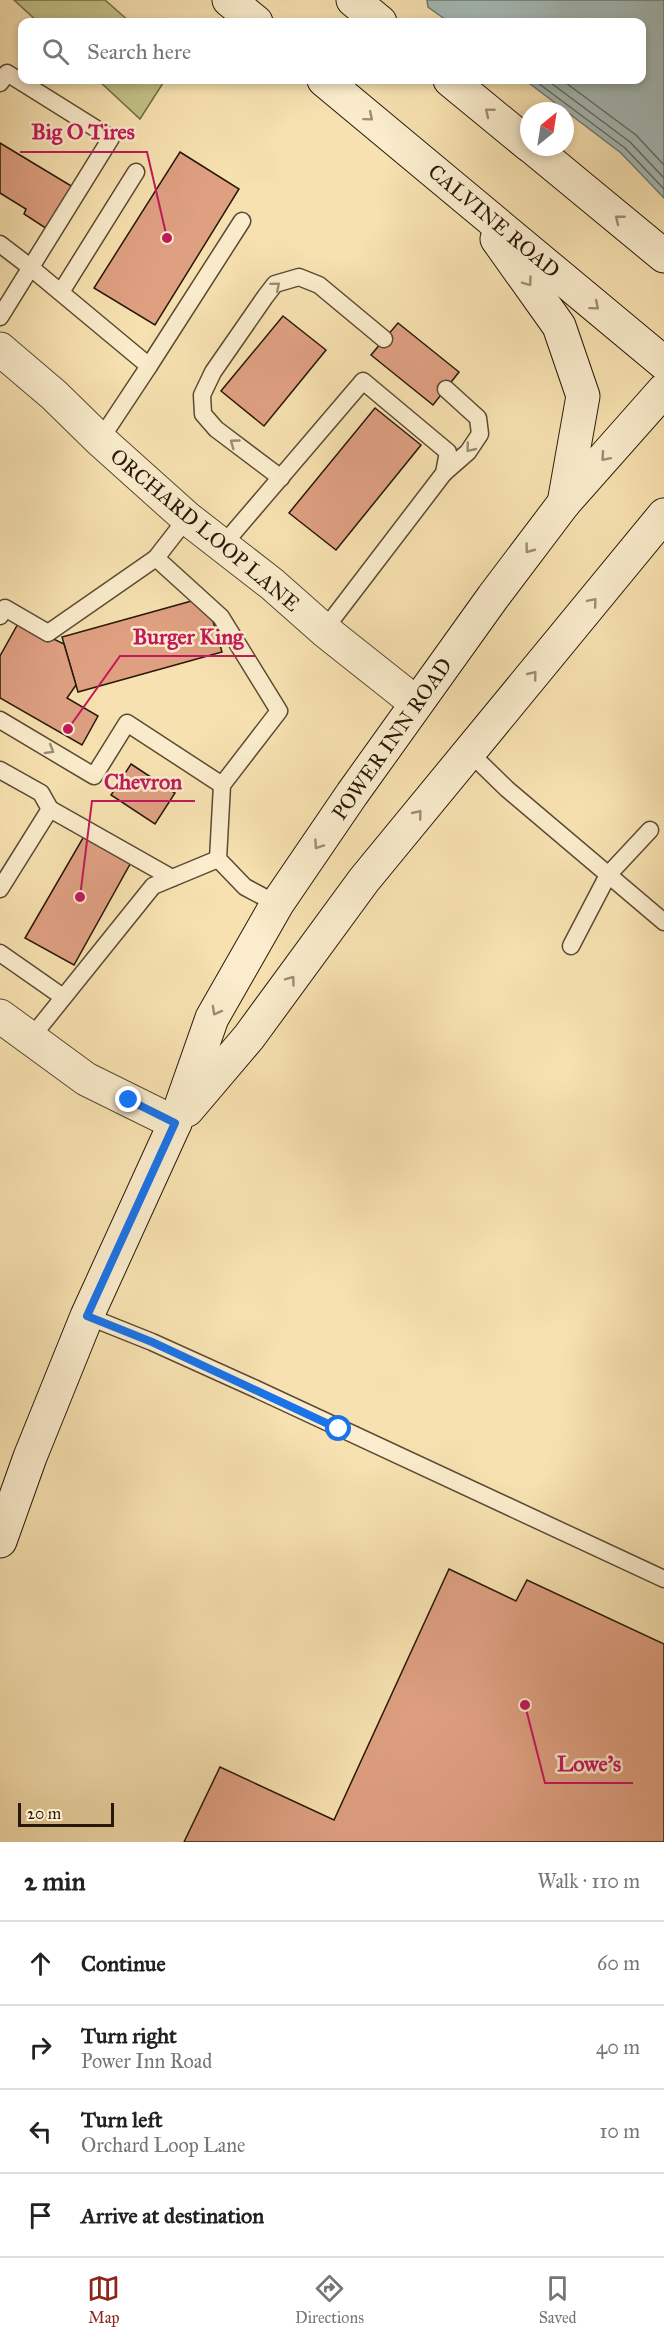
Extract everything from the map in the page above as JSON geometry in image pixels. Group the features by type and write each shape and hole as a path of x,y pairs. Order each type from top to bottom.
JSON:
{"main road":[{"path":"228,0 250,18"},
{"path":"353,0 375,18"},
{"name":"CALVINE ROAD","path":"329,84 664,363"},
{"path":"455,84 520,138"},
{"path":"542,156 664,256"},
{"path":"469,201 559,326 584,396 564,503"},
{"name":"ORCHARD LOOP LANE","path":"0,349 54,394 100,440 187,518 272,584 324,630 417,704"},
{"name":"POWER INN ROAD","path":"0,1541 30,1457 87,1316 175,1123 212,1018 277,904 492,597 564,503 664,390"},
{"name":"POWER INN ROAD","path":"175,1123 249,1037 364,880 664,515"},
{"path":"0,1016 86,1079 175,1123"}],"lane":[{"path":"0,83 7,73 18,80"},
{"path":"0,317 111,138 25,84"},
{"path":"61,292 136,172"},
{"path":"100,440 242,221"},
{"path":"0,244 149,366"},
{"path":"281,478 216,429 203,414 202,395 213,372 265,297 275,284 299,277 319,285 384,339"},
{"path":"222,546 363,381 448,452 444,473"},
{"path":"324,630 444,473 468,452 480,434 478,418 446,389"},
{"path":"0,616 4,608 48,633 156,558 187,518"},
{"path":"156,558 221,617 279,711 222,785 218,859 245,886 277,904"},
{"path":"0,720 93,776 127,723 222,785"},
{"path":"469,752 507,789 664,922"},
{"path":"0,770 41,792 50,809 172,878"},
{"path":"0,889 50,809"},
{"path":"571,946 608,875 650,830"},
{"path":"30,1039 153,886 218,859"},
{"path":"0,953 63,997"},
{"path":"87,1316 246,1384 664,1579"}],"shaded area":[{"path":"14,0 105,0 125,18 34,18"},
{"path":"102,84 162,84 140,119"}],"water":[{"path":"427,0 664,0 664,198 621,153 574,117 574,102 554,102 530,84 646,84 646,18 443,18 428,7"}],"building":[{"path":"0,143 73,187 47,229 24,214 26,209 0,193"},
{"path":"180,152 239,189 155,325 94,288"},
{"path":"283,316 326,350 264,426 221,391"},
{"path":"398,323 459,372 433,405 371,355"},
{"path":"375,408 421,445 336,550 289,513"},
{"path":"206,597 222,652 78,692 62,637"},
{"path":"19,622 64,644 76,685 67,698 98,716 82,745 0,698 0,656"},
{"path":"131,764 175,793 155,824 111,795"},
{"path":"87,831 134,857 74,965 25,938"},
{"path":"449,1569 516,1601 527,1580 664,1644 664,1842 184,1842 220,1767 334,1820"}],"place":[{"name":"Big O Tires","path":"167,238"},
{"name":"Burger King","path":"68,729"},
{"name":"Chevron","path":"80,897"},
{"name":"Lowe's","path":"525,1705"}],"route":[{"path":"129,1100 175,1123 87,1316 152,1342 339,1429"}]}
